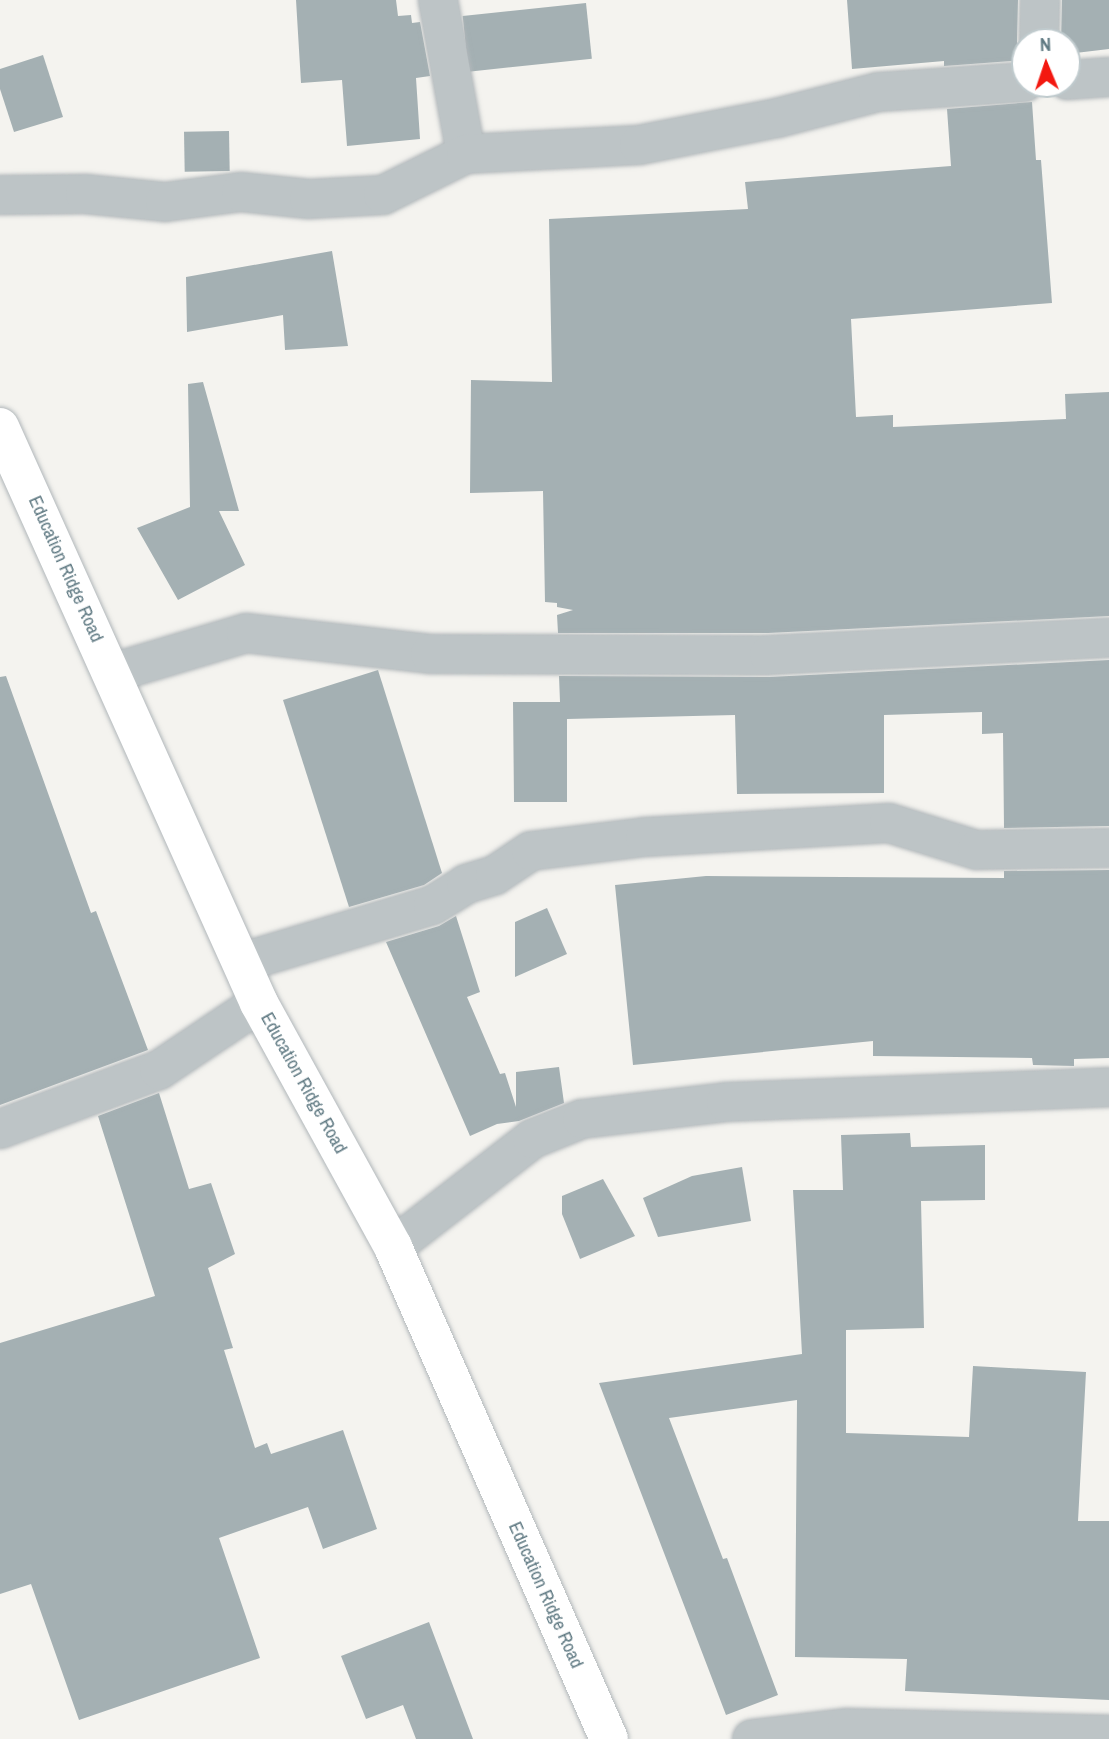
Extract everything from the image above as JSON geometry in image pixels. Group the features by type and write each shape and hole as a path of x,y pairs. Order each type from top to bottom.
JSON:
{"main road":[{"name":"Education Ridge Road","path":"0,427 243,961 259,1003 393,1247 609,1739"}],"street":[{"path":"438,0 466,154"},
{"path":"1039,28 1040,0"},
{"path":"1081,79 1109,77"},
{"path":"0,195 85,194 165,202 241,192 309,199 383,195 466,154 639,145 777,118 878,92 1011,83"},
{"path":"112,673 246,633 430,654 769,655 1109,638"},
{"path":"243,961 433,905 466,884 495,874 531,851 645,837 889,823 977,850 1109,848"},
{"path":"0,1129 159,1070 259,1003"},
{"path":"393,1247 532,1139 582,1119 726,1102 1109,1087"},
{"path":"752,1739 847,1728 1109,1735"}],"building":[{"path":"296,0 396,0 398,16 411,15 412,23 420,22 430,76 416,78 420,139 347,146 342,80 301,83"},
{"path":"847,0 1018,0 1017,28 1011,28 1011,61 944,66 944,61 852,69"},
{"path":"1062,0 1109,0 1109,49 1081,52 1081,28 1061,28"},
{"path":"586,3 592,59 469,72 463,16"},
{"path":"43,55 63,117 14,132 0,89 0,69"},
{"path":"1032,102 1036,160 1041,160 1052,303 851,319 856,417 893,415 893,427 1066,419 1065,394 1109,392 1109,616 768,633 558,633 557,615 573,610 557,607 557,603 545,602 543,491 470,493 471,380 552,382 549,219 748,209 745,182 951,166 947,109"},
{"path":"229,131 230,171 185,172 184,132"},
{"path":"332,251 348,346 285,350 283,315 187,332 186,277"},
{"path":"203,382 239,511 219,511 245,565 178,600 137,528 190,507 188,384"},
{"path":"1109,660 1109,826 1004,828 1003,733 982,734 982,712 884,715 884,793 737,794 735,715 567,719 567,802 514,802 513,702 560,702 559,676 769,677"},
{"path":"378,670 442,873 424,885 349,907 283,700"},
{"path":"6,676 91,913 96,911 148,1050 0,1105 0,677"},
{"path":"1109,870 1109,1058 1074,1059 1074,1066 1033,1065 1032,1058 873,1056 873,1041 633,1065 615,885 706,876 1004,878 1004,871"},
{"path":"547,908 567,954 515,977 515,922"},
{"path":"456,916 480,992 467,997 500,1074 505,1073 516,1107 516,1072 559,1067 564,1103 519,1121 497,1124 470,1136 386,942 439,926"},
{"path":"159,1093 189,1189 211,1183 235,1254 208,1268 233,1348 224,1350 255,1448 267,1443 271,1454 343,1430 377,1529 323,1549 308,1507 219,1538 260,1658 79,1720 31,1584 0,1594 0,1343 155,1296 98,1116"},
{"path":"910,1133 911,1147 985,1145 985,1200 921,1201 924,1328 846,1330 846,1433 969,1437 973,1366 1086,1372 1078,1521 1109,1521 1109,1700 905,1691 907,1659 795,1657 797,1400 669,1418 723,1559 727,1558 778,1695 726,1715 599,1383 802,1354 793,1190 843,1190 841,1135"},
{"path":"742,1167 751,1221 658,1237 643,1198 692,1176"},
{"path":"603,1179 635,1236 580,1259 562,1214 562,1196"},
{"path":"429,1622 473,1739 416,1739 403,1705 366,1719 341,1656"}]}
